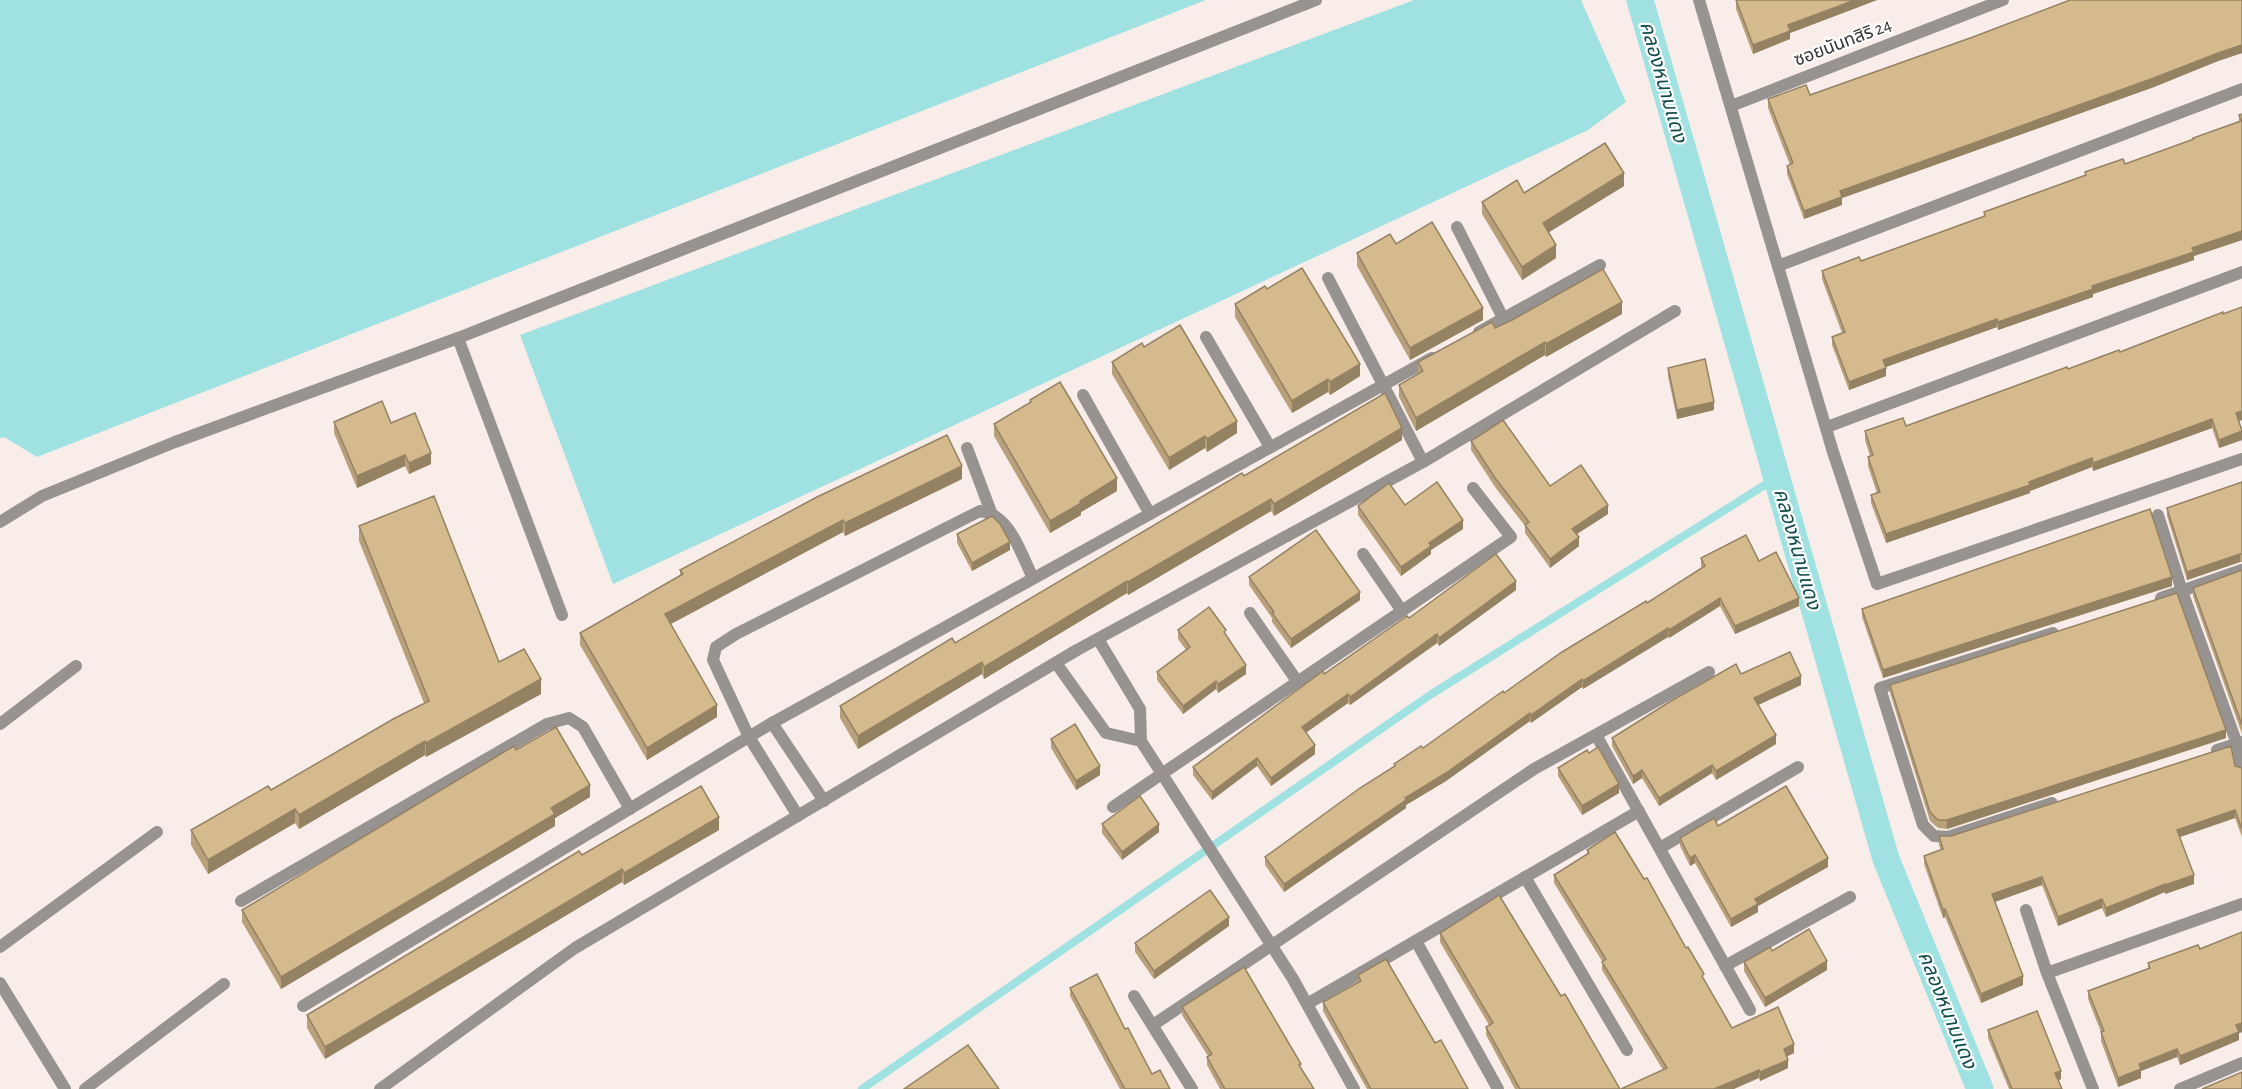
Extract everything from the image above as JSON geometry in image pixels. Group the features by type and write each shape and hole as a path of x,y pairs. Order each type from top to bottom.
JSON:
{"street":[{"path":"0,522 42,496 175,442 458,338 1316,0"},
{"path":"1699,0 1833,452 1877,584 2242,459"},
{"name":"ซอยนันทสิริ 24","path":"1731,106 2003,0"},
{"path":"1778,266 2242,89"},
{"path":"1457,227 1503,318"},
{"path":"1463,340 1600,265"},
{"path":"1827,427 2242,272"},
{"path":"1328,278 1423,462"},
{"path":"380,1089 575,948 1056,663 1423,462 1675,311"},
{"path":"1206,337 1270,447"},
{"path":"458,338 562,615"},
{"path":"303,1006 772,723 1443,352"},
{"path":"1083,395 1150,514"},
{"path":"967,448 991,512 1012,534 1033,578"},
{"path":"1113,807 1511,537 1473,488"},
{"path":"798,816 749,737 713,660 716,647 736,634 980,511 991,512"},
{"path":"2158,515 2182,591 2239,743 2242,769"},
{"path":"1363,554 1402,610"},
{"path":"2149,602 2242,570"},
{"path":"1250,614 1297,681"},
{"path":"2059,801 1948,837 1934,836 1923,825 1880,688 2070,627"},
{"path":"1098,639 1140,709 1141,741 1271,945 1354,1089"},
{"path":"1056,663 1106,733 1141,741"},
{"path":"0,724 76,666"},
{"path":"1153,1025 1534,769 1709,672"},
{"path":"241,902 547,724 569,718 583,727 630,809"},
{"path":"772,723 824,801"},
{"path":"1596,735 1750,1010"},
{"path":"2204,755 2239,743"},
{"path":"1660,848 1798,767"},
{"path":"1307,1004 1639,811"},
{"path":"0,947 157,832"},
{"path":"1525,877 1627,1050"},
{"path":"1725,966 1850,897"},
{"path":"2047,973 2242,904"},
{"path":"2026,910 2047,973 2093,1089"},
{"path":"1416,941 1498,1089"},
{"path":"0,983 65,1089"},
{"path":"85,1089 224,984"},
{"path":"1134,996 1192,1089"},
{"path":"2180,1089 2242,1063"}],"water":[{"path":"0,0 1206,0 37,457 4,437 0,438"},
{"path":"1414,0 1581,0 1626,102 1588,130 613,584 520,335"}],"building":[{"path":"1736,0 1855,0 1788,25 1790,31 1753,45"},
{"path":"2070,0 2242,0 2242,45 1840,191 1842,197 1804,211 1787,166 1793,163 1768,99 1806,85 1810,95"},
{"path":"2242,114 2242,231 2192,248 2194,252 2092,286 2093,289 1998,322 1997,319 1883,360 1886,368 1849,382 1832,337 1845,332 1822,271 1859,257 1861,261 1985,216 1984,212 2086,175 2085,172 2123,159 2125,164 2194,139 2241,121 2239,115"},
{"path":"1605,143 1624,173 1543,223 1556,245 1522,267 1482,202 1517,180 1524,193"},
{"path":"1432,222 1483,308 1410,348 1357,253 1390,234 1396,244"},
{"path":"1302,268 1360,364 1330,382 1328,379 1292,401 1235,304 1265,286 1267,289"},
{"path":"1603,269 1622,302 1546,344 1545,342 1416,418 1399,385 1423,371 1418,362 1492,322 1495,328 1514,319"},
{"path":"2242,307 2242,411 2236,413 2242,431 2219,440 2212,419 2093,463 2092,458 2029,482 2030,485 1886,534 1871,495 1880,492 1868,457 1873,455 1865,431 1903,418 1906,426 2067,367 2068,369 2119,350 2120,352 2223,312 2223,314"},
{"path":"1180,325 1237,421 1207,439 1205,436 1169,458 1112,362 1142,343 1144,347"},
{"path":"1705,359 1714,402 1677,410 1668,368"},
{"path":"1060,382 1117,478 1050,521 994,424"},
{"path":"1385,393 1402,428 1274,504 1271,499 1127,581 984,667 982,662 858,736 840,706 952,638 955,643 1242,473 1244,476"},
{"path":"382,401 391,423 415,413 431,453 409,463 405,455 357,476 334,422"},
{"path":"1503,420 1550,486 1581,465 1608,505 1572,529 1579,537 1550,559 1525,525 1529,522 1495,478 1471,441"},
{"path":"947,435 962,466 845,523 843,520 665,614 717,705 647,748 580,633 683,574 680,570 817,497"},
{"path":"1437,482 1463,520 1429,543 1431,546 1401,567 1358,506 1389,483 1405,505"},
{"path":"2242,482 2242,554 2187,572 2167,508"},
{"path":"434,496 499,662 524,649 541,679 426,743 425,741 299,815 295,809 208,860 191,830 268,786 271,790 395,718 429,701 359,526"},
{"path":"2150,509 2172,577 1883,670 1862,609"},
{"path":"992,516 1000,524 1010,542 972,563 957,534"},
{"path":"1316,530 1360,592 1291,639 1249,577"},
{"path":"1746,535 1759,561 1776,552 1799,598 1735,626 1720,598 1583,681 1582,679 1531,715 1530,713 1284,884 1265,857 1360,788 1395,766 1394,764 1421,746 1423,748 1503,691 1504,693 1562,652 1646,601 1647,603 1705,566 1701,558"},
{"path":"1496,554 1516,581 1439,638 1437,634 1350,697 1348,694 1302,727 1315,745 1271,778 1257,758 1212,792 1193,767 1323,671 1324,674 1407,616 1409,618"},
{"path":"2242,570 2242,725 2193,588"},
{"path":"2177,593 2226,730 1947,820 1938,820 1930,812 1890,685"},
{"path":"1209,607 1226,630 1224,632 1246,665 1218,684 1216,681 1183,706 1157,672 1190,647 1178,630"},
{"path":"1790,652 1801,676 1754,698 1776,735 1716,771 1712,765 1659,798 1642,770 1633,776 1612,738 1736,664 1741,674"},
{"path":"1075,724 1100,766 1076,781 1051,739"},
{"path":"556,727 590,785 551,808 555,814 281,977 242,910 514,746 516,750"},
{"path":"2231,746 2235,766 2242,768 2242,829 2235,810 2177,830 2194,875 2106,908 2102,899 2058,917 2042,877 1992,894 2023,976 1981,994 1945,909 1943,910 1924,856 1943,849 1939,836 1951,836"},
{"path":"1598,747 1619,784 1582,806 1558,768 1587,750 1589,753"},
{"path":"701,786 719,817 624,873 622,869 325,1047 307,1015 579,851 582,855"},
{"path":"1786,786 1828,858 1755,899 1758,904 1731,919 1695,855 1690,858 1680,838 1714,818 1718,826"},
{"path":"1140,796 1159,824 1122,852 1102,824"},
{"path":"1615,832 1644,879 1647,878 1686,948 1688,947 1704,974 1702,976 1732,1028 1778,1007 1794,1044 1784,1049 1788,1060 1714,1089 1621,1089 1667,1068 1602,962 1606,959 1554,875 1589,853 1587,850"},
{"path":"1210,890 1229,917 1154,971 1135,943"},
{"path":"1499,895 1561,996 1565,994 1620,1089 1520,1089 1486,1027 1493,1023 1440,933"},
{"path":"1809,929 1827,961 1765,998 1744,962 1770,947 1772,951"},
{"path":"2242,932 2242,1023 2236,1025 2239,1032 2180,1056 2177,1049 2139,1064 2141,1069 2118,1078 2101,1032 2104,1031 2088,991 2150,968 2148,963 2198,945 2200,949"},
{"path":"1386,959 1435,1043 1441,1040 1468,1089 1371,1089 1323,1002 1361,981 1358,975"},
{"path":"1244,967 1314,1089 1225,1089 1207,1057 1212,1054 1182,1007"},
{"path":"1097,974 1125,1029 1128,1028 1152,1074 1160,1070 1170,1089 1125,1089 1070,988"},
{"path":"2037,1011 2061,1071 2055,1073 2062,1089 2012,1089 1988,1030"},
{"path":"968,1045 999,1089 904,1089"},
{"path":"2242,1072 2242,1089 2202,1089"}],"waterway":[{"name":"คลองหนามแดง","path":"1640,0 1886,859 1980,1089"},
{"path":"862,1089 1430,695 1776,478"}]}
